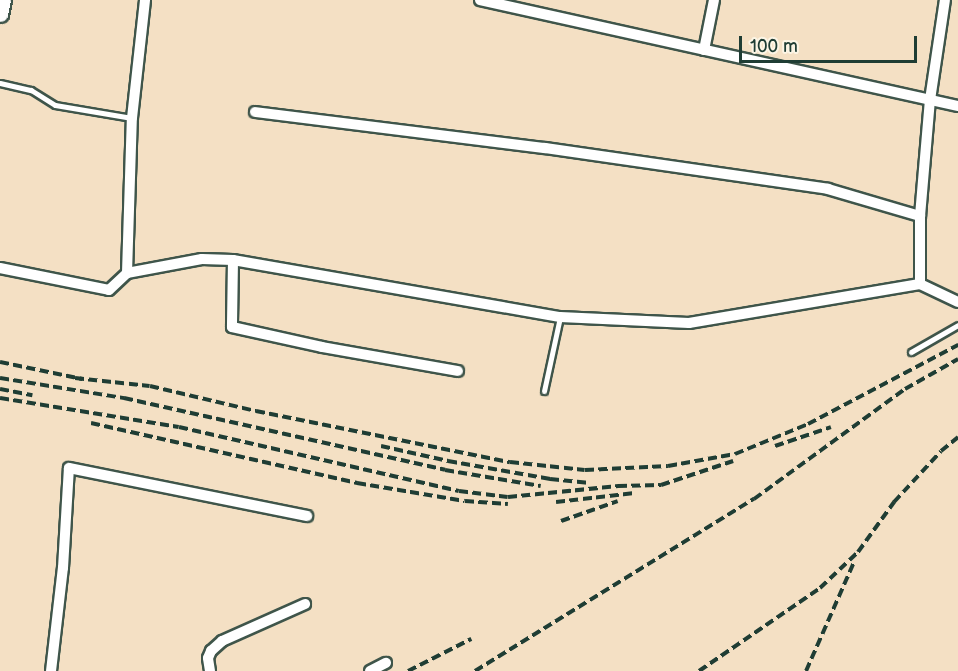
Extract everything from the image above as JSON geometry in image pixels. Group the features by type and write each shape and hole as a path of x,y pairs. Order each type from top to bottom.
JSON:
{"street":[{"path":"0,15 3,0"},
{"path":"127,273 132,118 145,0"},
{"path":"480,0 958,106"},
{"path":"704,50 714,0"},
{"path":"920,284 920,216 930,100 945,0"},
{"path":"255,112 545,148 828,189 920,216"},
{"path":"0,268 109,290 127,273 202,259 233,260 560,317 689,323 920,284 958,302"},
{"path":"233,260 232,327 322,347 458,371"},
{"path":"51,671 63,568 69,468 308,516"},
{"path":"210,671 208,658 211,651 222,641 305,604"},
{"path":"370,671 386,663"}],"lane":[{"path":"0,83 31,90 55,105 132,118"},
{"path":"544,391 560,317"},
{"path":"911,352 958,325"}],"railway":[{"path":"75,378 150,386 256,411 510,462 585,470 668,466 735,454 808,424 958,345"},
{"path":"475,671 754,499 905,389 958,359"},
{"path":"0,362 82,379"},
{"path":"0,378 124,398 445,470 541,486"},
{"path":"0,389 32,395"},
{"path":"0,398 179,427 459,491 508,497 618,486 661,485 733,461"},
{"path":"91,423 357,483 465,501 508,504"},
{"path":"775,446 831,427"},
{"path":"699,671 820,588 858,552 894,502 941,451 958,437"},
{"path":"381,446 448,461 550,479 590,483"},
{"path":"556,502 634,493"},
{"path":"561,521 618,501"},
{"path":"806,671 855,560"},
{"path":"408,671 471,639"}]}
